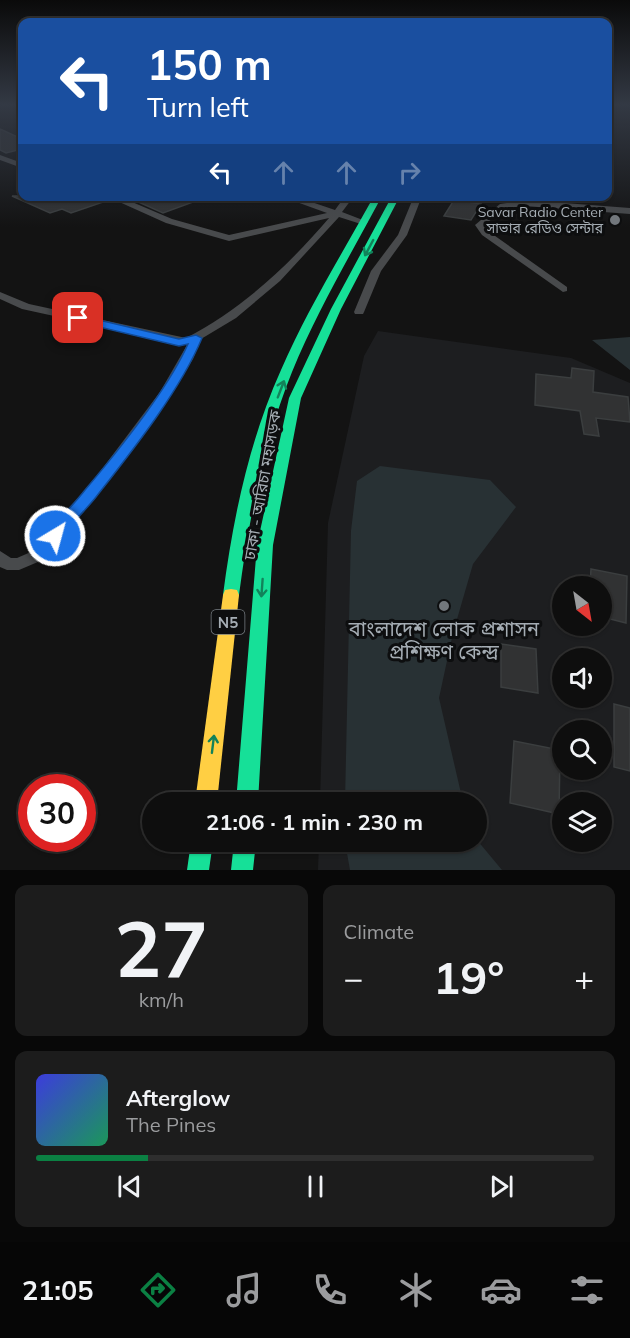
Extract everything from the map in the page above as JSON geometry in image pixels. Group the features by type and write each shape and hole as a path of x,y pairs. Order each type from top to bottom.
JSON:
{"highway":[{"name":"ঢাকা - আরিচা মহাসড়ক","path":"207,792 238,532 260,444 298,342 375,201"},
{"name":"ঢাকা - আরিচা মহাসড়ক","path":"248,792 265,545 295,398 336,309 393,201"},
{"path":"198,870 201,852"},
{"path":"243,870 244,852"}],"street":[{"path":"0,157 18,164"},
{"path":"122,201 169,221 229,238 338,213"},
{"path":"300,201 364,222"},
{"path":"0,295 26,307 150,336 179,342 196,338 218,325 285,273 346,201"},
{"path":"359,312 376,271 402,235 416,201"},
{"path":"563,289 485,233 479,225 503,206 525,203 630,211"},
{"path":"0,557 7,564 19,564 46,552 65,520 89,496 165,394 187,359 196,338"}],"shaded area":[{"name":"বাংলাদেশ লোক প্রশাসন প্রশিক্ষণ কেন্দ্র","path":"378,331 571,358 630,383 630,870 318,870 319,852 487,852 487,792 320,792 328,523 364,356"},
{"path":"630,337 630,370 592,340"},
{"path":"380,466 490,480 516,507 473,564 453,633 439,698 461,792 345,792 351,531 357,481"},
{"path":"347,852 487,852 502,870 350,870"}],"building":[{"path":"0,146 18,146 18,150 6,153 0,150"},
{"path":"23,201 106,201 71,213 62,209 50,213"},
{"path":"136,201 196,201 163,213"},
{"path":"453,201 481,204 471,220 444,216"},
{"path":"572,368 594,371 593,392 628,397 630,422 596,418 599,436 584,434 580,411 535,405 536,374 571,378"},
{"path":"591,569 627,576 626,623 612,620 612,576 591,576"},
{"path":"501,644 536,649 538,693 501,687"},
{"path":"614,704 630,708 630,771 614,767"},
{"path":"514,741 552,748 552,780 560,780 559,792 552,792 552,812 510,803"}],"traffic: fast":[{"path":"231,595 247,497 274,402 309,323 375,201"},
{"path":"248,792 265,545 295,398 336,309 393,201"},
{"path":"198,870 201,852"},
{"path":"242,870 244,852"}],"traffic: slow":[{"path":"207,792 231,595"}],"place":[{"name":"Savar Radio Center সাভার রেডিও সেন্টার","path":"615,220"},
{"name":"বাংলাদেশ লোক প্রশাসন প্রশিক্ষণ কেন্দ্র","path":"444,606"}],"route":[{"path":"55,536 65,520 89,496 165,394 187,359 196,338 187,342 179,342 78,318"}]}
